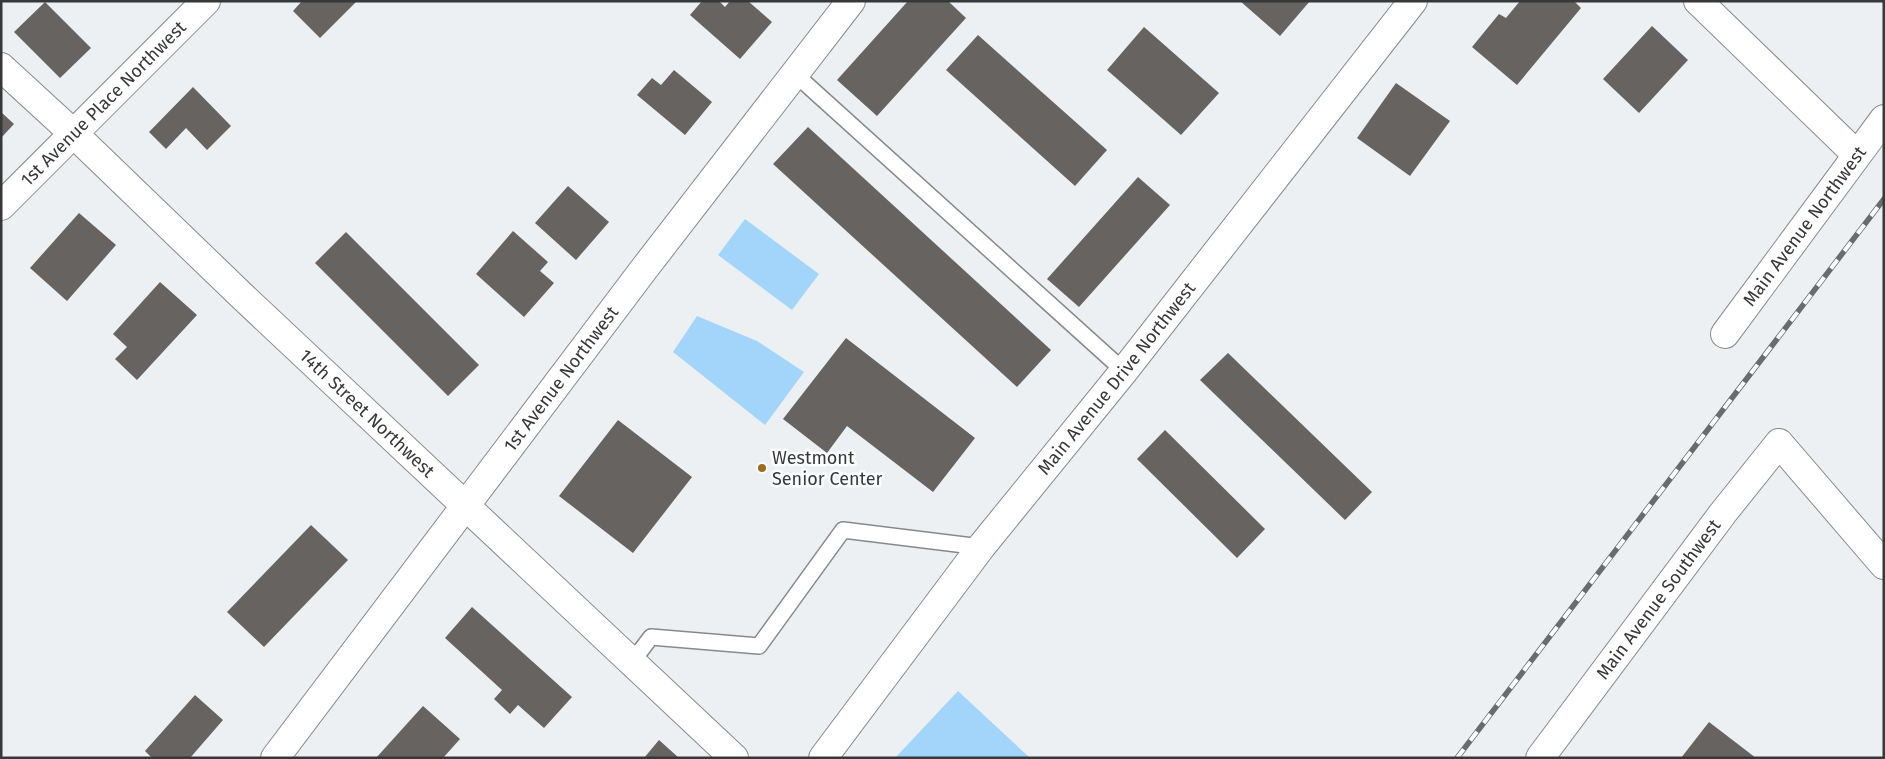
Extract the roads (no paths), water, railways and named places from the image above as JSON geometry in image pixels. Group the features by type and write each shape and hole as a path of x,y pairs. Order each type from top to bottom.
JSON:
{"street":[{"name":"1st Avenue Place Northwest","path":"1,206 206,1"},
{"name":"1st Avenue Northwest","path":"275,758 644,269 851,1"},
{"name":"Main Avenue Drive Northwest","path":"823,758 981,547 1124,371 1412,1"},
{"path":"1698,1 1856,154"},
{"name":"14th Street Northwest","path":"1,68 74,134 241,295 734,758"},
{"name":"Main Avenue Northwest","path":"1724,334 1856,154 1884,119"},
{"name":"Main Avenue Southwest","path":"1540,758 1670,581 1779,444 1884,565"}],"lane":[{"path":"795,74 1124,371"},
{"path":"632,662 651,637 759,646 843,530 981,547"}],"railway":[{"path":"1457,758 1884,199"}],"place":[{"name":"Westmont Senior Center","path":"762,468"}]}
